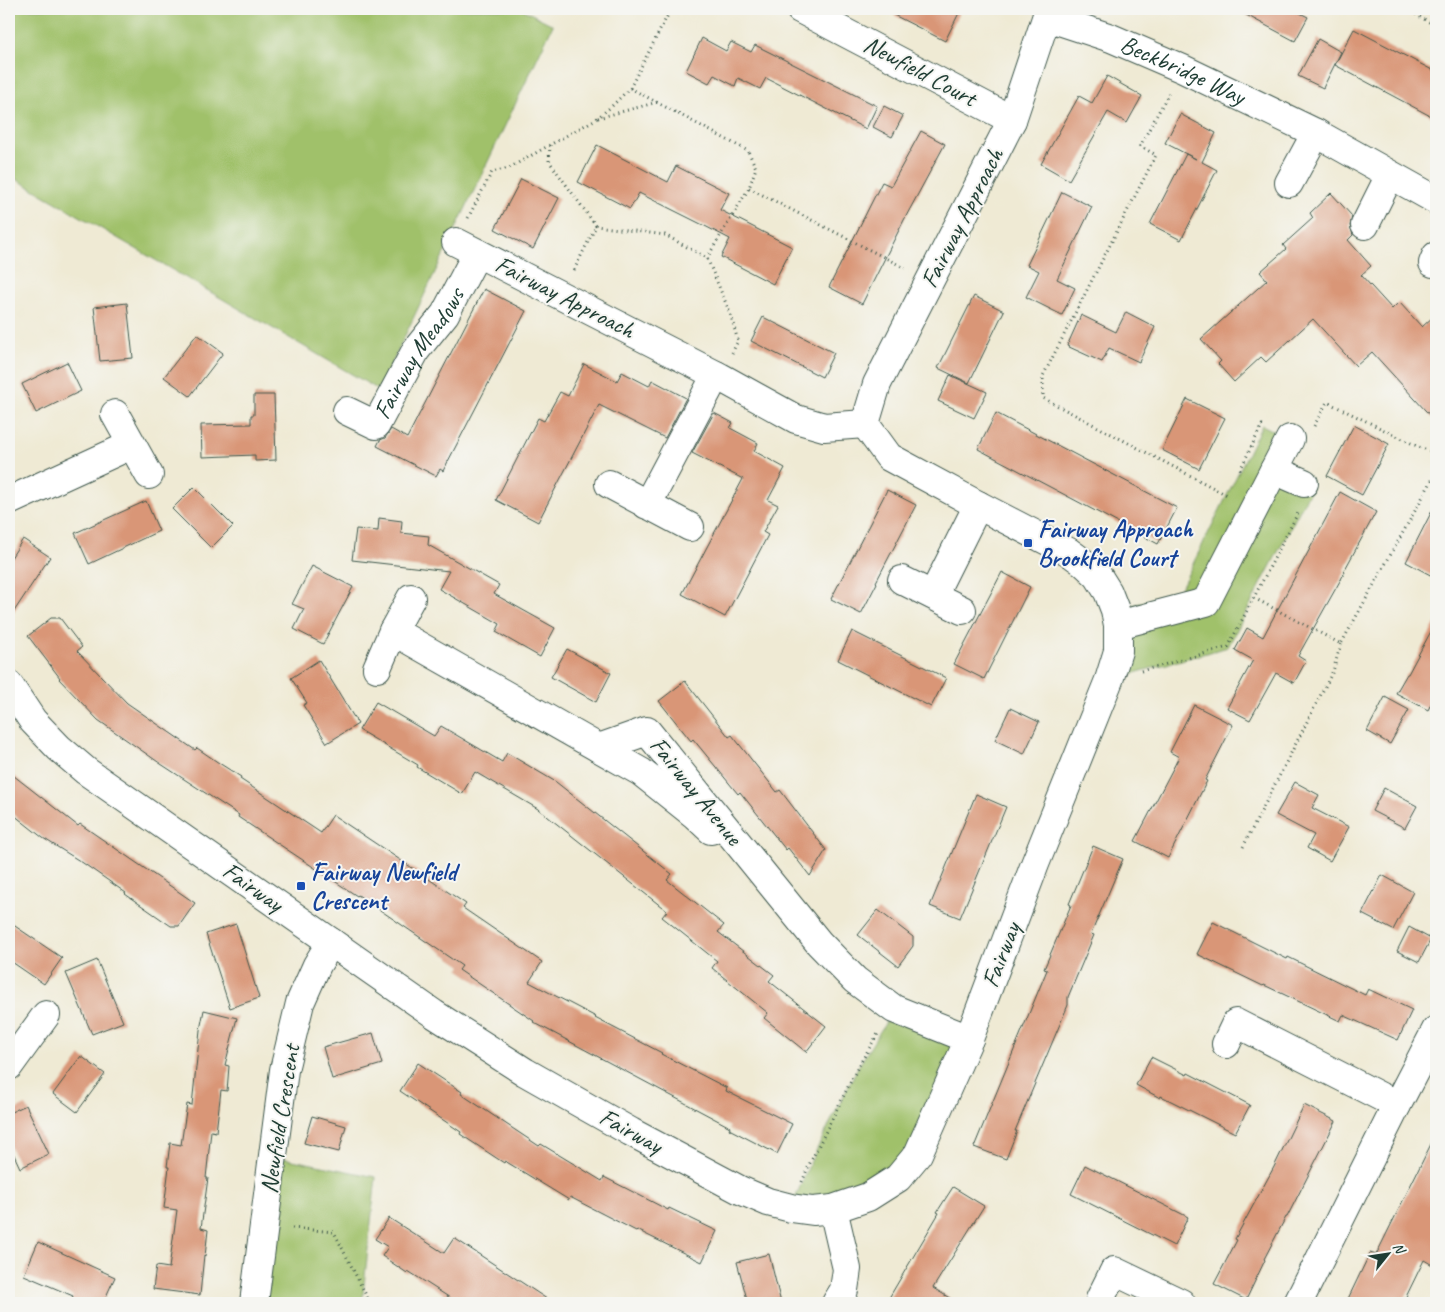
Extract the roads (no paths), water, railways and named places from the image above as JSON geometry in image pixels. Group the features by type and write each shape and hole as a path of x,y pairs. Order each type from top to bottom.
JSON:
{"street":[{"name":"Newfield Court","path":"800,9 1012,120"},
{"name":"Fairway Approach","path":"467,247 718,376 796,419 824,427 865,424 877,384 1012,120 1048,13"},
{"name":"Beckbridge Way","path":"1048,13 1183,69 1316,133 1436,200"},
{"path":"1289,183 1316,133"},
{"path":"1365,226 1390,175"},
{"name":"Fairway Meadows","path":"347,410 376,425 416,350 445,314 467,247"},
{"path":"647,505 718,376"},
{"path":"116,414 131,445 149,475"},
{"path":"865,424 889,457 1068,552 1084,563 1098,576 1108,592 1118,625 1206,602 1290,439"},
{"path":"9,501 131,445"},
{"path":"1274,470 1304,483"},
{"path":"608,484 690,527"},
{"path":"933,595 978,505"},
{"path":"902,580 962,610"},
{"path":"377,668 393,631 411,598"},
{"name":"Fairway","path":"9,685 33,720 58,748 86,771 434,1014 525,1072 631,1132 740,1190 768,1202 813,1211 834,1209 868,1197 898,1178 918,1154 969,1039 1035,864 1109,680 1118,651 1118,625"},
{"name":"Fairway Avenue","path":"393,631 641,772 695,815 776,891"},
{"name":"Fairway Avenue","path":"599,748 647,731 818,943 855,980 894,1009 969,1039"},
{"name":"Newfield Crescent","path":"254,1303 284,1070 300,1003 317,965 331,942"},
{"path":"9,1066 18,1034 46,1015"},
{"path":"1226,1044 1236,1023 1397,1105"},
{"path":"1298,1303 1436,1030"},
{"path":"834,1209 847,1269 844,1290 836,1303"},
{"path":"1100,1299 1114,1270 1181,1303"}],"place":[{"name":"Fairway Approach Brookfield Court","path":"1028,543"},
{"name":"Fairway Newfield Crescent","path":"301,886"}]}
